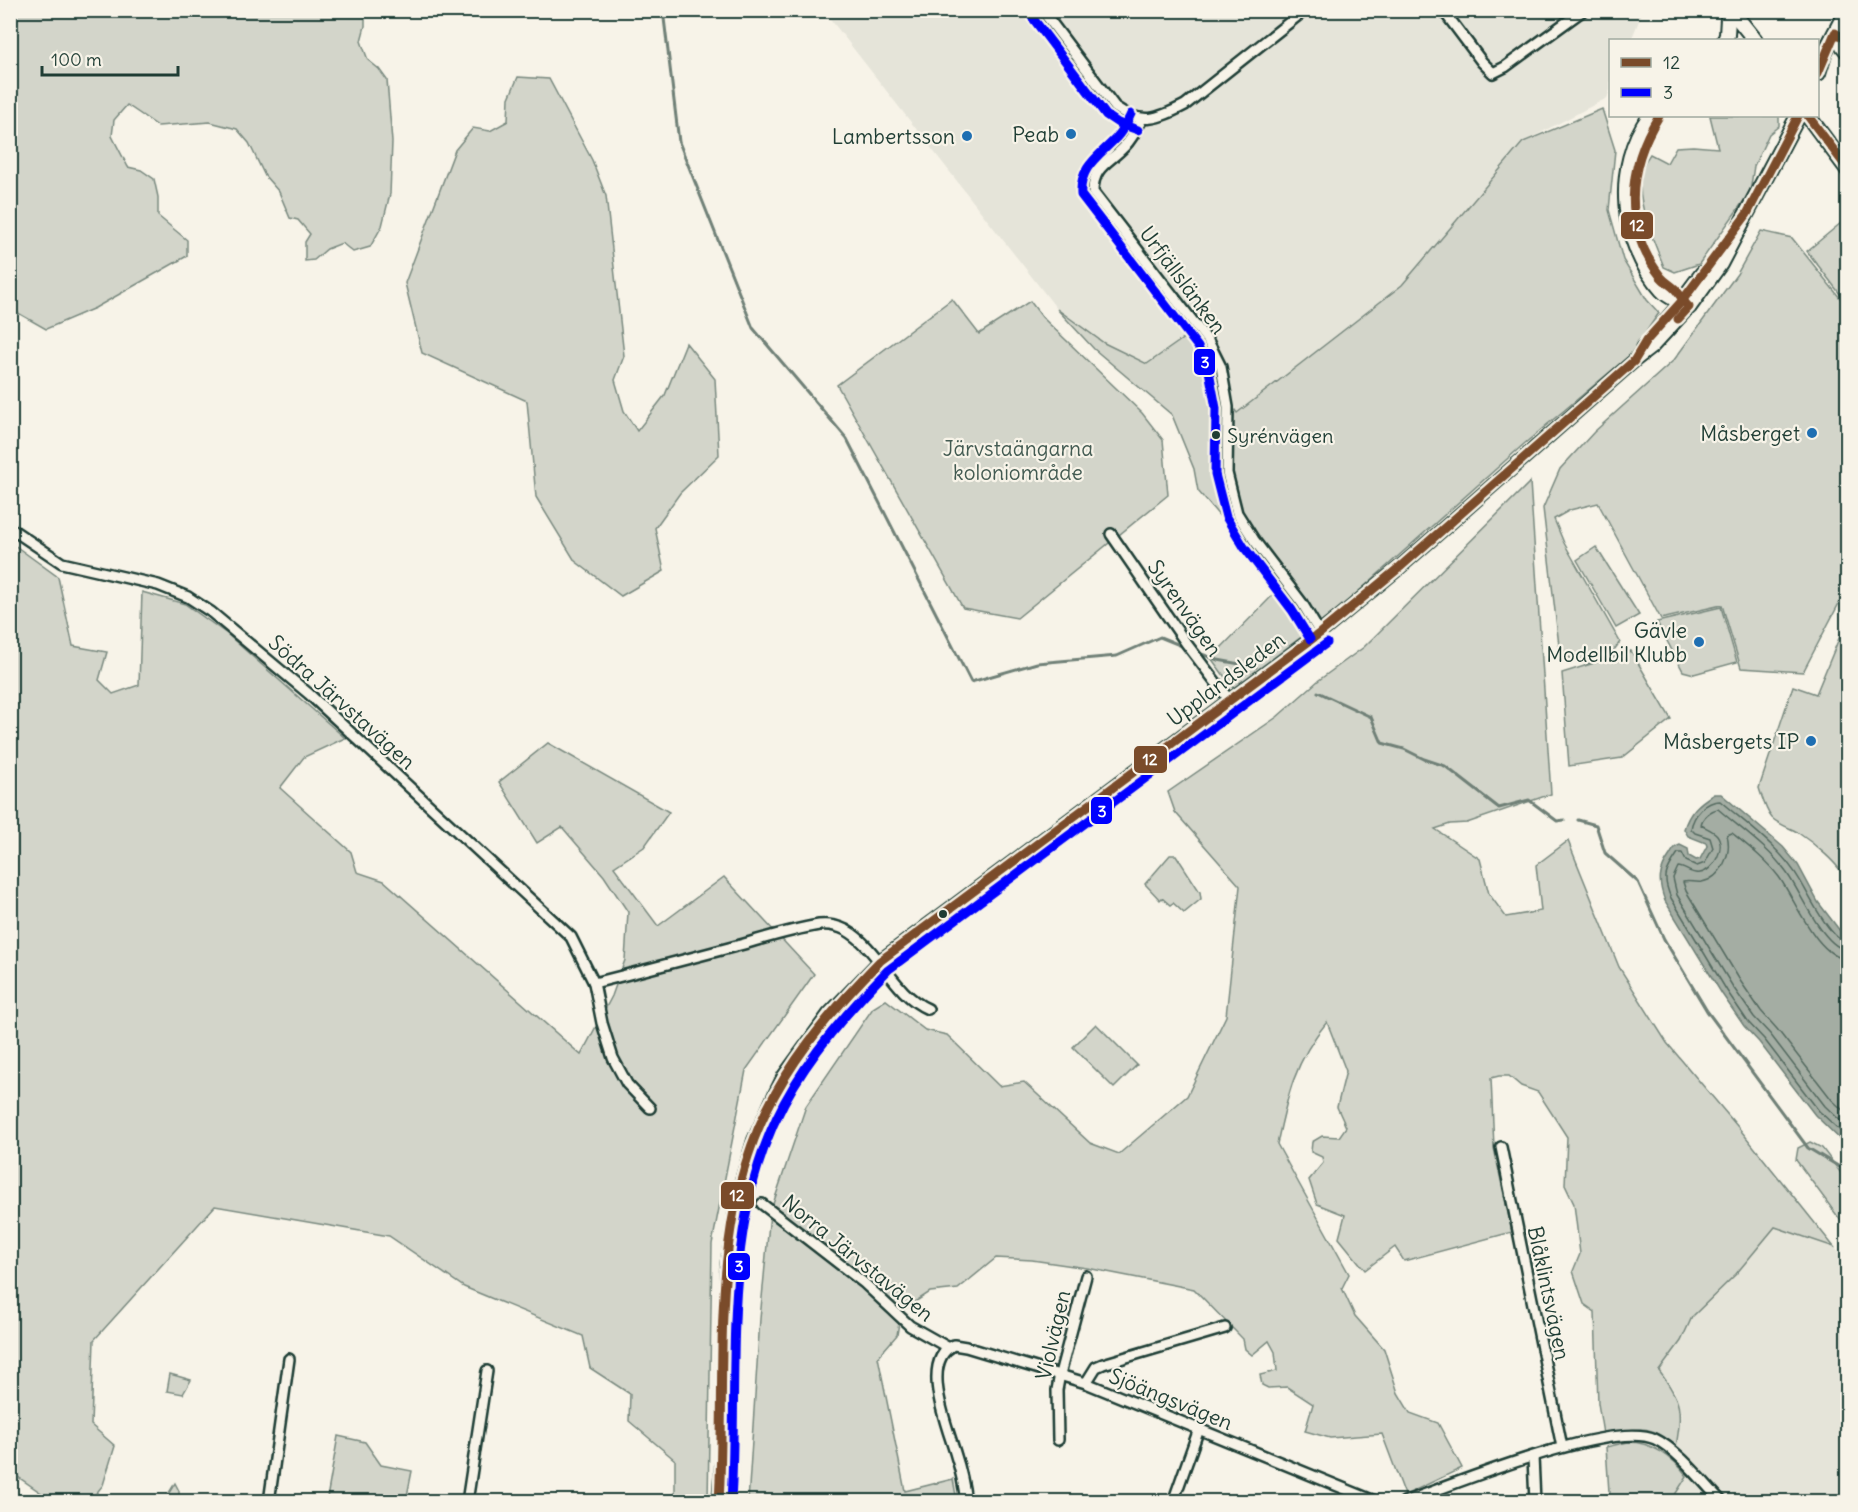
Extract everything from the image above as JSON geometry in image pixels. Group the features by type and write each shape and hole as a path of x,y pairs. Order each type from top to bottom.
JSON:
{"main road":[{"path":"1847,10 1841,37 1843,46 1848,52"},
{"path":"1725,39 1728,13"},
{"path":"1728,13 1744,39"},
{"path":"1728,13 1754,39"},
{"path":"1819,76 1848,24"},
{"path":"1819,70 1824,54 1841,37"},
{"path":"1649,117 1639,135 1628,166 1627,213 1634,243 1647,268 1665,293 1685,304"},
{"path":"1658,117 1638,153 1632,184 1633,212 1646,252 1660,276 1676,291 1685,304"},
{"path":"1685,304 1747,214 1798,117"},
{"path":"1809,117 1848,170"}],"street":[{"path":"1042,10 1115,106 1123,112 1142,119 1165,116 1185,105 1305,10"},
{"path":"1443,10 1492,73 1505,67 1582,12"},
{"name":"Urfjällslänken","path":"1142,119 1131,140 1103,165 1093,182 1094,192 1208,341 1221,368 1228,407 1227,473 1237,513 1254,540 1302,603 1320,633"},
{"name":"Upplandsleden","path":"719,1502 727,1266 733,1215 745,1165 765,1115 784,1076 829,1014 880,961 1320,633 1400,567 1634,361 1646,341 1685,304"},
{"name":"Södra Järvstavägen","path":"10,528 62,563 158,585 188,597 212,612 309,694 571,937 594,983 602,1023 613,1058 627,1084 650,1108"},
{"name":"Syrenvägen","path":"1111,534 1186,643 1230,701"},
{"path":"594,983 820,925 844,930 857,938 880,961 903,991 928,1009"},
{"name":"Blåklintsvägen","path":"1501,1147 1562,1447"},
{"name":"Norra Järvstavägen","path":"762,1204 864,1283 910,1326 949,1348"},
{"name":"Violvägen","path":"1058,1440 1057,1390 1086,1276"},
{"path":"1086,1383 1096,1367 1103,1364 1225,1328"},
{"name":"Sjöängsvägen","path":"949,1348 954,1345 966,1347 1086,1383 1377,1502"},
{"path":"949,1348 943,1354 938,1369 939,1395 966,1502"},
{"path":"269,1502 289,1359"},
{"path":"467,1502 486,1371"},
{"path":"1173,1502 1199,1430"},
{"path":"1404,1502 1562,1447 1628,1435 1647,1436 1660,1442 1672,1451 1722,1502"},
{"path":"1533,1457 1535,1502"}],"shaded area":[{"path":"824,11 1643,11 1631,39 1609,39 1609,93 1607,98 1523,142 1402,285 1236,414 1184,338 1148,364 1104,343 1057,309"},
{"path":"1775,1227 1834,1247 1847,1265 1847,1501 1671,1501 1687,1476 1676,1447 1681,1415 1674,1390 1659,1371 1681,1341 1692,1317 1736,1274"}],"green space":[{"path":"11,10 365,11 365,26 361,41 368,60 387,80 392,142 390,194 382,226 370,247 353,252 342,243 327,249 314,260 305,261 305,242 310,234 298,220 290,218 279,192 265,176 249,143 237,129 210,122 158,126 127,105 114,120 112,136 128,167 141,170 154,179 158,197 158,216 187,240 187,256 95,308 46,329 11,309"},
{"path":"518,77 549,79 592,160 606,196 624,356 615,380 624,411 637,431 665,395 686,343 715,379 719,455 680,493 655,528 664,571 621,596 575,561 536,497 527,401 422,353 405,283 455,150 473,128 490,131 508,121 509,98"},
{"path":"1602,109 1615,150 1609,210 1623,260 1647,300 1659,313 1629,356 1524,444 1340,608 1233,688 1211,658 1273,595 1239,539 1198,491 1194,469 1172,415 1094,349 1057,309 1104,343 1147,364 1184,338 1237,413 1402,285 1523,142"},
{"path":"1710,117 1779,117 1779,126 1769,134 1754,166 1750,192 1699,264 1675,272 1664,267 1643,210 1640,180 1643,166 1650,154 1667,163 1676,147 1718,148"},
{"path":"1847,218 1847,303 1807,251"},
{"path":"1761,231 1792,238 1848,308 1847,588 1803,672 1741,668 1722,605 1661,619 1598,503 1570,510 1554,519 1564,543 1620,642 1608,658 1631,651 1671,719 1622,758 1569,766 1562,673 1607,659 1585,664 1560,654 1543,508 1560,469 1594,432 1674,360 1737,274"},
{"name":"Järvstaängarna koloniområde","path":"952,299 979,334 1030,301 1042,317 1142,413 1163,440 1168,495 1017,618 963,608 837,385"},
{"path":"1530,482 1551,794 1467,823 1450,824 1435,829 1480,859 1489,894 1506,917 1541,911 1536,865 1568,841 1619,967 1667,1043 1834,1247 1775,1227 1736,1274 1692,1317 1681,1341 1659,1371 1672,1390 1678,1406 1679,1424 1676,1447 1658,1433 1650,1430 1633,1429 1603,1434 1598,1403 1595,1312 1584,1304 1573,1271 1580,1254 1574,1204 1565,1185 1567,1137 1538,1092 1521,1086 1509,1076 1491,1078 1494,1148 1512,1232 1404,1261 1395,1247 1365,1270 1339,1238 1345,1215 1317,1204 1309,1180 1323,1163 1322,1157 1311,1152 1312,1142 1322,1136 1339,1137 1346,1127 1337,1107 1346,1071 1327,1022 1307,1050 1300,1065 1289,1095 1277,1144 1349,1274 1342,1288 1355,1316 1384,1349 1398,1393 1410,1413 1438,1423 1462,1468 1405,1495 1382,1434 1330,1438 1305,1431 1313,1404 1287,1387 1268,1388 1262,1385 1260,1375 1277,1371 1275,1352 1269,1341 1252,1355 1245,1349 1243,1339 1194,1289 1087,1268 1032,1260 996,1258 958,1289 930,1292 901,1311 897,1335 878,1357 905,1491 953,1479 957,1501 748,1502 760,1319 770,1213 806,1106 873,1008 886,1000 925,1030 947,1035 999,1086 1024,1082 1090,1143 1119,1154 1187,1096 1226,1016 1240,886 1175,812 1168,792 1277,717 1319,680 1364,647"},
{"path":"10,542 58,577 73,646 107,652 99,680 113,694 139,685 142,592 185,604 227,634 345,738 304,757 280,788 351,852 357,872 384,881 581,1055 612,996 625,960 628,912 604,876 562,827 537,843 499,782 548,743 669,812 644,847 614,867 658,926 724,877 814,974 746,1070 712,1244 708,1501 675,1501 675,1460 629,1421 630,1394 590,1368 583,1336 464,1287 389,1236 215,1206 94,1340 91,1425 115,1446 103,1485 90,1501 53,1501 11,1472"},
{"path":"1596,547 1639,615 1616,628 1577,560"},
{"name":"Gävle Modellbil Klubb","path":"1721,607 1737,662 1694,674 1683,671 1657,622"},
{"name":"Måsbergets IP","path":"1847,619 1847,882 1839,868 1818,848 1797,832 1772,818 1759,788 1793,686 1816,694"},
{"path":"1170,855 1176,855 1200,892 1201,899 1184,913 1173,903 1170,905 1162,898 1160,900 1145,884"},
{"path":"1096,1024 1137,1065 1114,1088 1073,1047"},
{"path":"1810,1142 1822,1148 1847,1181 1847,1229 1796,1160 1798,1148"},
{"path":"170,1374 191,1380 183,1394 167,1391"},
{"path":"338,1436 365,1442 381,1465 412,1471 406,1501 342,1502 327,1498"},
{"path":"1628,1442 1645,1445 1661,1452 1687,1476 1671,1501 1608,1501 1606,1447"},
{"path":"175,1483 179,1491 179,1501 164,1501"}],"water":[{"path":"1714,794 1721,794 1783,847 1798,865 1818,902 1847,940 1847,1146 1815,1115 1744,1026 1665,901 1660,883 1663,867 1674,849 1680,845 1688,849 1689,856 1696,860 1700,859 1707,846 1706,843 1688,836 1684,829 1695,808"}],"waterway":[{"path":"663,10 679,142 753,328 847,439 971,682 1037,663 1117,656 1160,637 1187,648"},
{"path":"1196,652 1218,660 1256,667"},
{"path":"1318,692 1371,717 1382,743 1404,749 1445,766 1499,808 1529,800 1557,821 1564,820"},
{"path":"1578,820 1596,825 1605,853 1638,882 1664,939 1707,1011 1808,1148 1848,1172"}],"transit line":[{"name":"3","path":"1032,17 1106,115 1118,123 1138,130"},
{"name":"12","path":"1819,71 1835,33 1848,40"},
{"name":"3","path":"1131,114 1118,135 1087,169 1081,185 1081,195 1198,347 1209,371 1216,408 1215,474 1226,517 1244,547 1292,610 1310,639"},
{"name":"12","path":"1658,117 1640,156 1635,176 1633,197 1635,218 1648,258 1661,277 1675,289 1689,307 1678,319"},
{"name":"12","path":"719,1502 724,1295 729,1243 738,1192 752,1143 774,1096 822,1025 880,961 1320,633 1400,567 1634,361 1646,341 1682,301 1747,214 1797,117"},
{"name":"12","path":"1809,117 1848,169"},
{"name":"3","path":"731,1502 736,1298 749,1198 763,1149 784,1103 806,1067 845,1017 888,970 1327,643"}],"place":[{"name":"Peab","path":"1071,134"},
{"name":"Lambertsson","path":"967,136"},
{"name":"Måsberget","path":"1812,433"},
{"name":"Syrénvägen","path":"1216,435"},
{"name":"Gävle Modellbil Klubb","path":"1699,642"},
{"name":"Måsbergets IP","path":"1811,741"}]}
